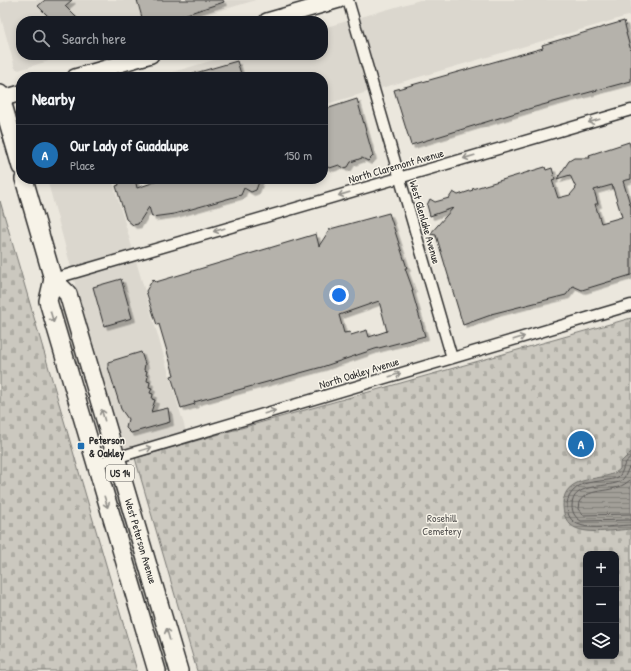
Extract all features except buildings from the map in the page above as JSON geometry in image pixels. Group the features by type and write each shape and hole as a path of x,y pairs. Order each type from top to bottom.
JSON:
{"main road":[{"path":"284,16 339,0"},
{"path":"92,72 134,60"},
{"path":"16,94 0,97 16,150"},
{"name":"West Peterson Avenue","path":"25,184 53,279 68,294 179,671"},
{"name":"West Peterson Avenue","path":"53,279 48,301 157,671"}],"street":[{"name":"West Glenlake Avenue","path":"348,0 452,358"},
{"name":"North Claremont Avenue","path":"53,279 631,110"},
{"name":"North Oakley Avenue","path":"95,464 631,305"}],"shaded area":[{"path":"10,0 256,0 202,16 16,16 16,60 52,60 19,70 15,68 0,14 0,3"},
{"path":"420,0 631,0 631,15 328,104 328,72 173,72 214,60 328,60 328,27"},
{"path":"48,184 113,184 189,442 124,461 87,338 72,271"}],"green space":[{"path":"0,201 5,218 137,671 0,671"},
{"path":"65,310 82,368 77,369 59,312"},
{"name":"Rosehill Cemetery","path":"631,318 631,671 197,671 135,458"},
{"path":"116,485 170,671 164,671 110,486"}],"water":[{"path":"631,452 631,529 591,531 576,528 571,525 567,521 563,510 565,494 570,487 587,480 614,473 620,469 620,463"}],"place":[{"name":"Our Lady of Guadalupe","path":"581,444"},
{"name":"Peterson & Oakley","path":"81,446"}]}
